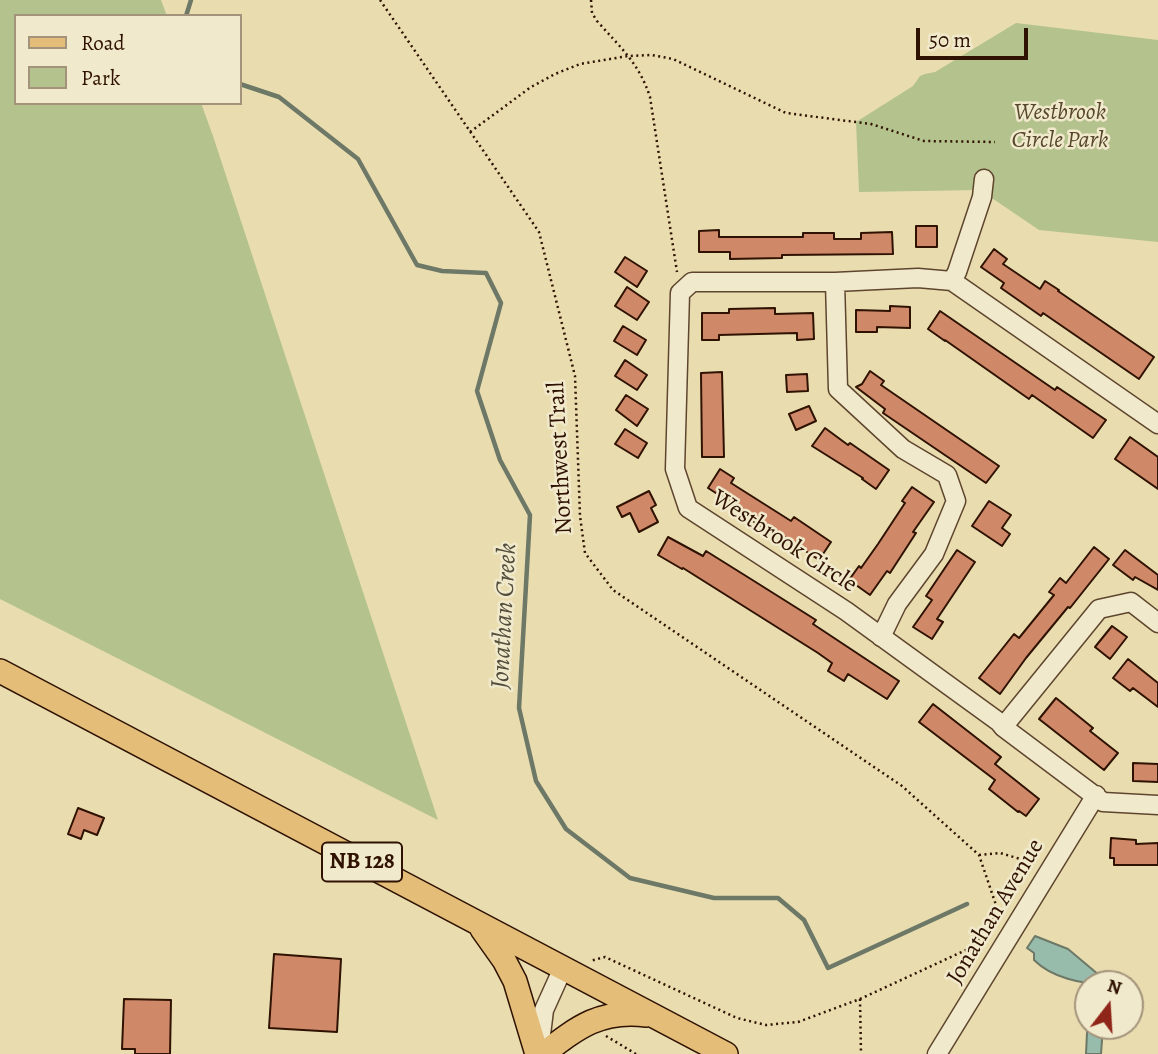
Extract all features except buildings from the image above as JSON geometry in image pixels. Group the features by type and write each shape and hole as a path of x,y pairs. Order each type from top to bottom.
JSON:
{"main road":[{"name":"NB 128","path":"0,671 725,1053"},
{"path":"478,924 504,960 515,981 539,1054 596,1019 632,1013 655,1016"}],"street":[{"path":"952,281 982,197 984,180"},
{"path":"680,293 692,282 835,282 918,278 952,281 1158,424"},
{"path":"835,282 838,389 903,449 947,475 956,501 934,554 897,604 881,637"},
{"name":"Westbrook Circle","path":"680,293 675,469 688,508 846,611 999,722 1103,802 1158,805"},
{"path":"1003,727 1099,609 1131,602 1158,623"},
{"name":"Jonathan Avenue","path":"937,1054 1096,795"},
{"path":"539,1054 544,1010 563,968"}],"path":[{"name":"Northwest Trail","path":"380,0 539,232 575,376 580,516 585,553 613,590 902,786 979,855 996,905 991,929 966,950 860,999 798,1022 766,1025 737,1018 605,957"},
{"path":"591,0 592,13 642,74 650,97 680,293"},
{"path":"470,132 531,87 555,74 580,64 652,55 673,59 786,113 871,124 924,141 995,142"},
{"path":"979,855 1000,853 1051,868"},
{"path":"860,999 861,1054"}],"green space":[{"path":"0,0 161,0 166,14 14,14 14,105 202,105 438,820 0,599"},
{"name":"Westbrook Circle Park","path":"1016,23 1158,40 1158,242 1039,230 980,190 859,192 856,122 913,86 920,76 935,72"}],"shaded area":[{"path":"1035,936 1068,949 1093,970 1074,970 1074,980 1068,979 1041,966 1034,960 1034,953 1027,948"},
{"path":"1087,1040 1102,1040 1101,1054 1086,1054"}],"waterway":[{"name":"Jonathan Creek","path":"187,14 191,0"},
{"name":"Jonathan Creek","path":"242,85 279,97 358,159 417,265 442,271 486,273 501,303 477,391 500,460 530,515 519,708 536,781 566,829 630,878 714,898 778,898 804,920 828,968 967,904"}]}
